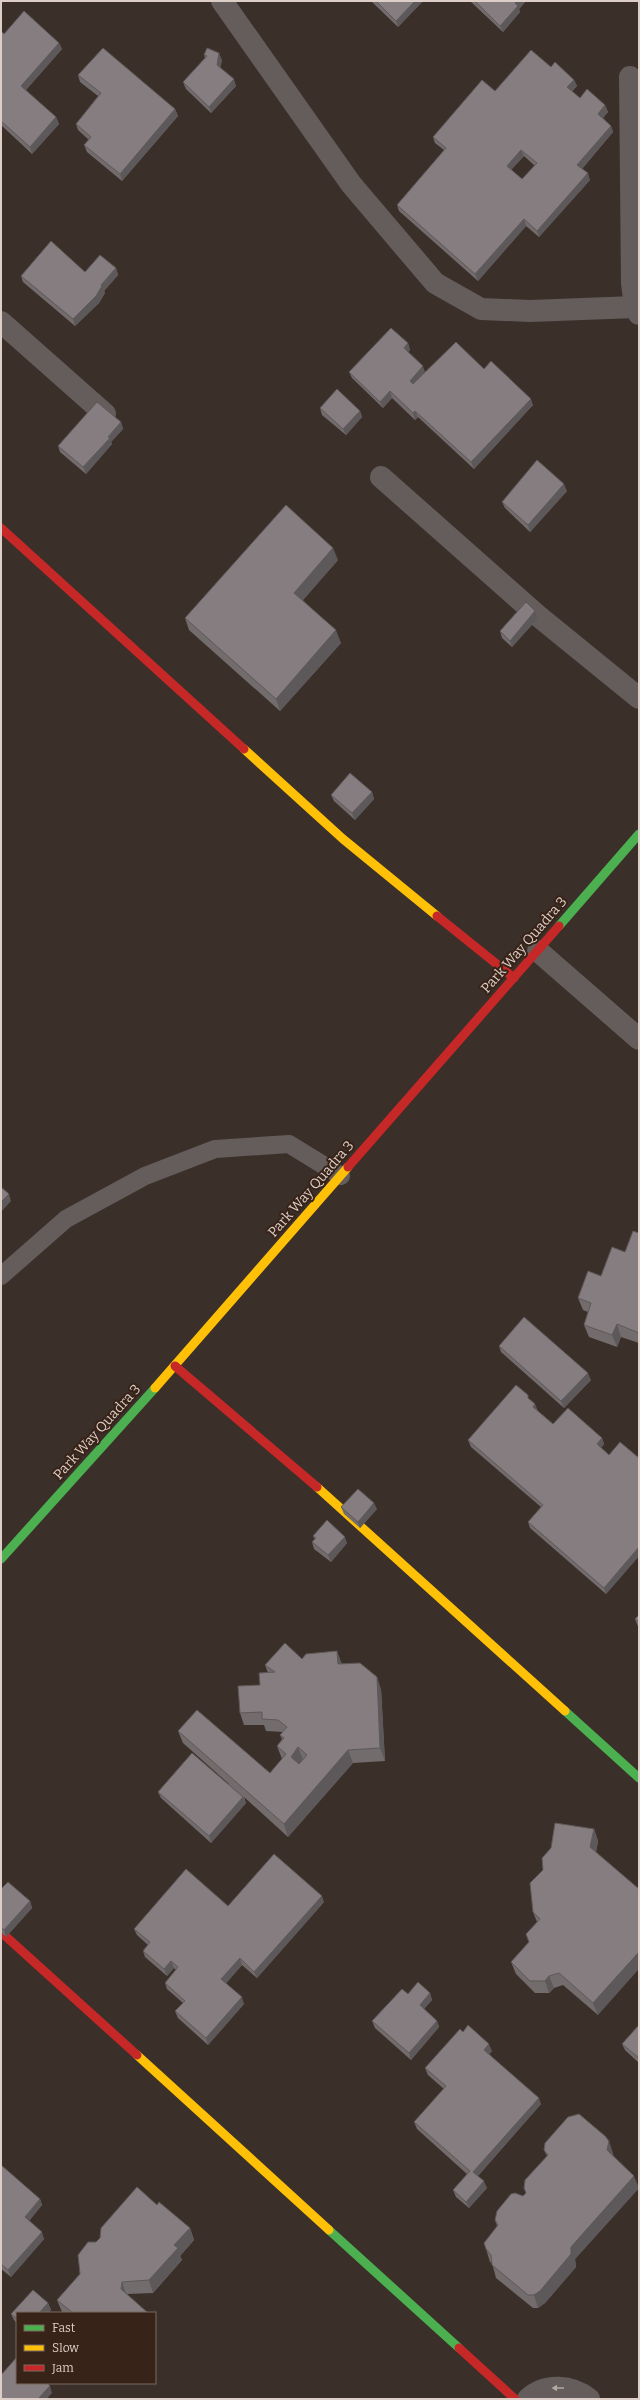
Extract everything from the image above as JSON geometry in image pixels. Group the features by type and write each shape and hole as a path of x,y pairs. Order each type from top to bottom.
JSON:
{"street":[{"path":"222,1 351,184 435,283 481,309 530,311 637,311 632,283 630,77"},
{"path":"1,322 106,414"},
{"path":"381,477 537,615 639,698"},
{"path":"1,528 343,839 514,978"},
{"name":"Park Way Quadra 3","path":"1,1559 175,1366 639,834"},
{"path":"538,951 639,1039"},
{"path":"175,1366 337,1504 639,1778"},
{"path":"1,1932 515,2399"},
{"path":"528,2399 543,2390 559,2387 574,2390 589,2399"}],"lane":[{"path":"1,1276 66,1219 144,1176 215,1149 289,1144 341,1176"}],"building":[{"path":"376,1 415,1 396,21"},
{"path":"475,1 517,1 515,3 518,6 500,26"},
{"path":"24,11 59,43 21,86 56,117 30,147 1,121 1,31 4,34"},
{"path":"103,48 175,109 120,174 84,145 91,137 76,124 101,93 78,75"},
{"path":"207,48 219,53 217,65 234,79 209,107 183,82 207,56 204,55"},
{"path":"531,50 551,67 555,62 574,80 567,87 580,98 587,89 605,105 598,114 611,126 577,165 588,173 537,231 524,219 475,274 397,205 446,148 433,137 482,80 495,91","holes":["521,150 537,163 522,179 507,166"]},
{"path":"51,241 85,272 100,255 116,268 101,285 102,286 96,296 73,319 21,276"},
{"path":"391,328 408,343 404,348 423,366 410,381 413,384 456,342 484,369 491,361 531,399 471,462 415,411 413,413 390,391 380,402 349,372"},
{"path":"337,389 360,411 343,429 320,408"},
{"path":"97,402 121,422 108,437 110,438 83,467 58,446"},
{"path":"537,460 564,484 528,525 502,502"},
{"path":"286,505 333,548 294,593 336,630 276,699 185,618"},
{"path":"526,602 535,611 510,641 500,631"},
{"path":"350,773 372,792 352,813 331,795"},
{"path":"1,1187 9,1194 1,1202"},
{"path":"633,1231 639,1233 639,1333 617,1324 612,1335 584,1325 591,1303 578,1298 588,1271 601,1276 612,1247 625,1252"},
{"path":"524,1317 588,1373 561,1401 499,1346"},
{"path":"516,1385 528,1395 528,1398 535,1404 533,1407 553,1424 568,1408 602,1438 597,1444 609,1455 620,1442 639,1458 639,1547 604,1588 528,1522 543,1505 468,1440"},
{"path":"358,1489 374,1503 358,1522 341,1507"},
{"path":"327,1520 345,1537 328,1555 312,1542 316,1538 313,1536"},
{"path":"639,1615 639,1622 635,1619"},
{"path":"285,1643 302,1659 306,1654 337,1651 338,1664 360,1663 377,1677 380,1748 348,1750 284,1824 178,1731 197,1710 270,1773 286,1754 277,1746 284,1738 280,1735 287,1727 278,1720 262,1719 262,1712 240,1713 238,1686 260,1685 259,1673 275,1672 265,1665","holes":["298,1747 307,1755 299,1764 291,1757"]},
{"path":"192,1753 243,1797 209,1836 158,1792"},
{"path":"555,1823 594,1829 590,1847 639,1889 639,1952 593,2003 559,1973 549,1976 545,1981 530,1981 511,1962 529,1942 526,1934 540,1919 533,1912 530,1883 543,1870 542,1858 551,1848"},
{"path":"274,1854 322,1896 254,1972 240,1958 221,1979 242,1997 206,2038 175,2011 185,2001 165,1983 178,1967 171,1961 164,1969 143,1951 150,1942 134,1929 186,1869 228,1906"},
{"path":"8,1882 30,1901 4,1930 1,1927 1,1889"},
{"path":"418,1982 430,1993 420,2005 437,2021 409,2053 372,2021 402,1989 408,1994"},
{"path":"468,2025 489,2044 484,2050 539,2098 473,2172 484,2181 466,2202 453,2190 470,2171 414,2122 446,2086 425,2068 460,2029 463,2032"},
{"path":"639,2025 639,2058 622,2044"},
{"path":"579,2114 605,2136 609,2141 607,2150 634,2176 571,2247 571,2254 540,2291 534,2295 528,2295 492,2265 491,2255 486,2249 484,2243 498,2225 495,2220 497,2211 511,2194 515,2193 523,2196 526,2193 524,2188 525,2180 548,2155 544,2150 545,2143 568,2117"},
{"path":"1,2165 40,2199 25,2217 42,2232 8,2270 1,2264"},
{"path":"137,2187 157,2205 159,2202 190,2228 174,2245 178,2248 149,2280 122,2282 121,2289 147,2312 72,2312 57,2300 80,2274 78,2255 88,2242 96,2242 100,2238 101,2228"},
{"path":"33,2290 48,2303 40,2312 16,2312 16,2318 11,2314"},
{"path":"16,2358 16,2384 48,2384 50,2386 38,2399 1,2399 1,2375"}],"traffic: fast":[{"path":"559,926 639,834"},
{"path":"1,1559 155,1388"},
{"path":"565,1711 639,1778"},
{"path":"329,2230 459,2348"}],"traffic: slow":[{"path":"244,749 343,839 437,916"},
{"path":"155,1388 348,1167"},
{"path":"317,1487 565,1711"},
{"path":"137,2055 329,2230"}],"traffic: jam":[{"path":"1,528 244,749"},
{"path":"437,916 514,978"},
{"path":"348,1167 559,926"},
{"path":"175,1366 317,1487"},
{"path":"1,1932 137,2055"},
{"path":"459,2348 515,2399"}]}
